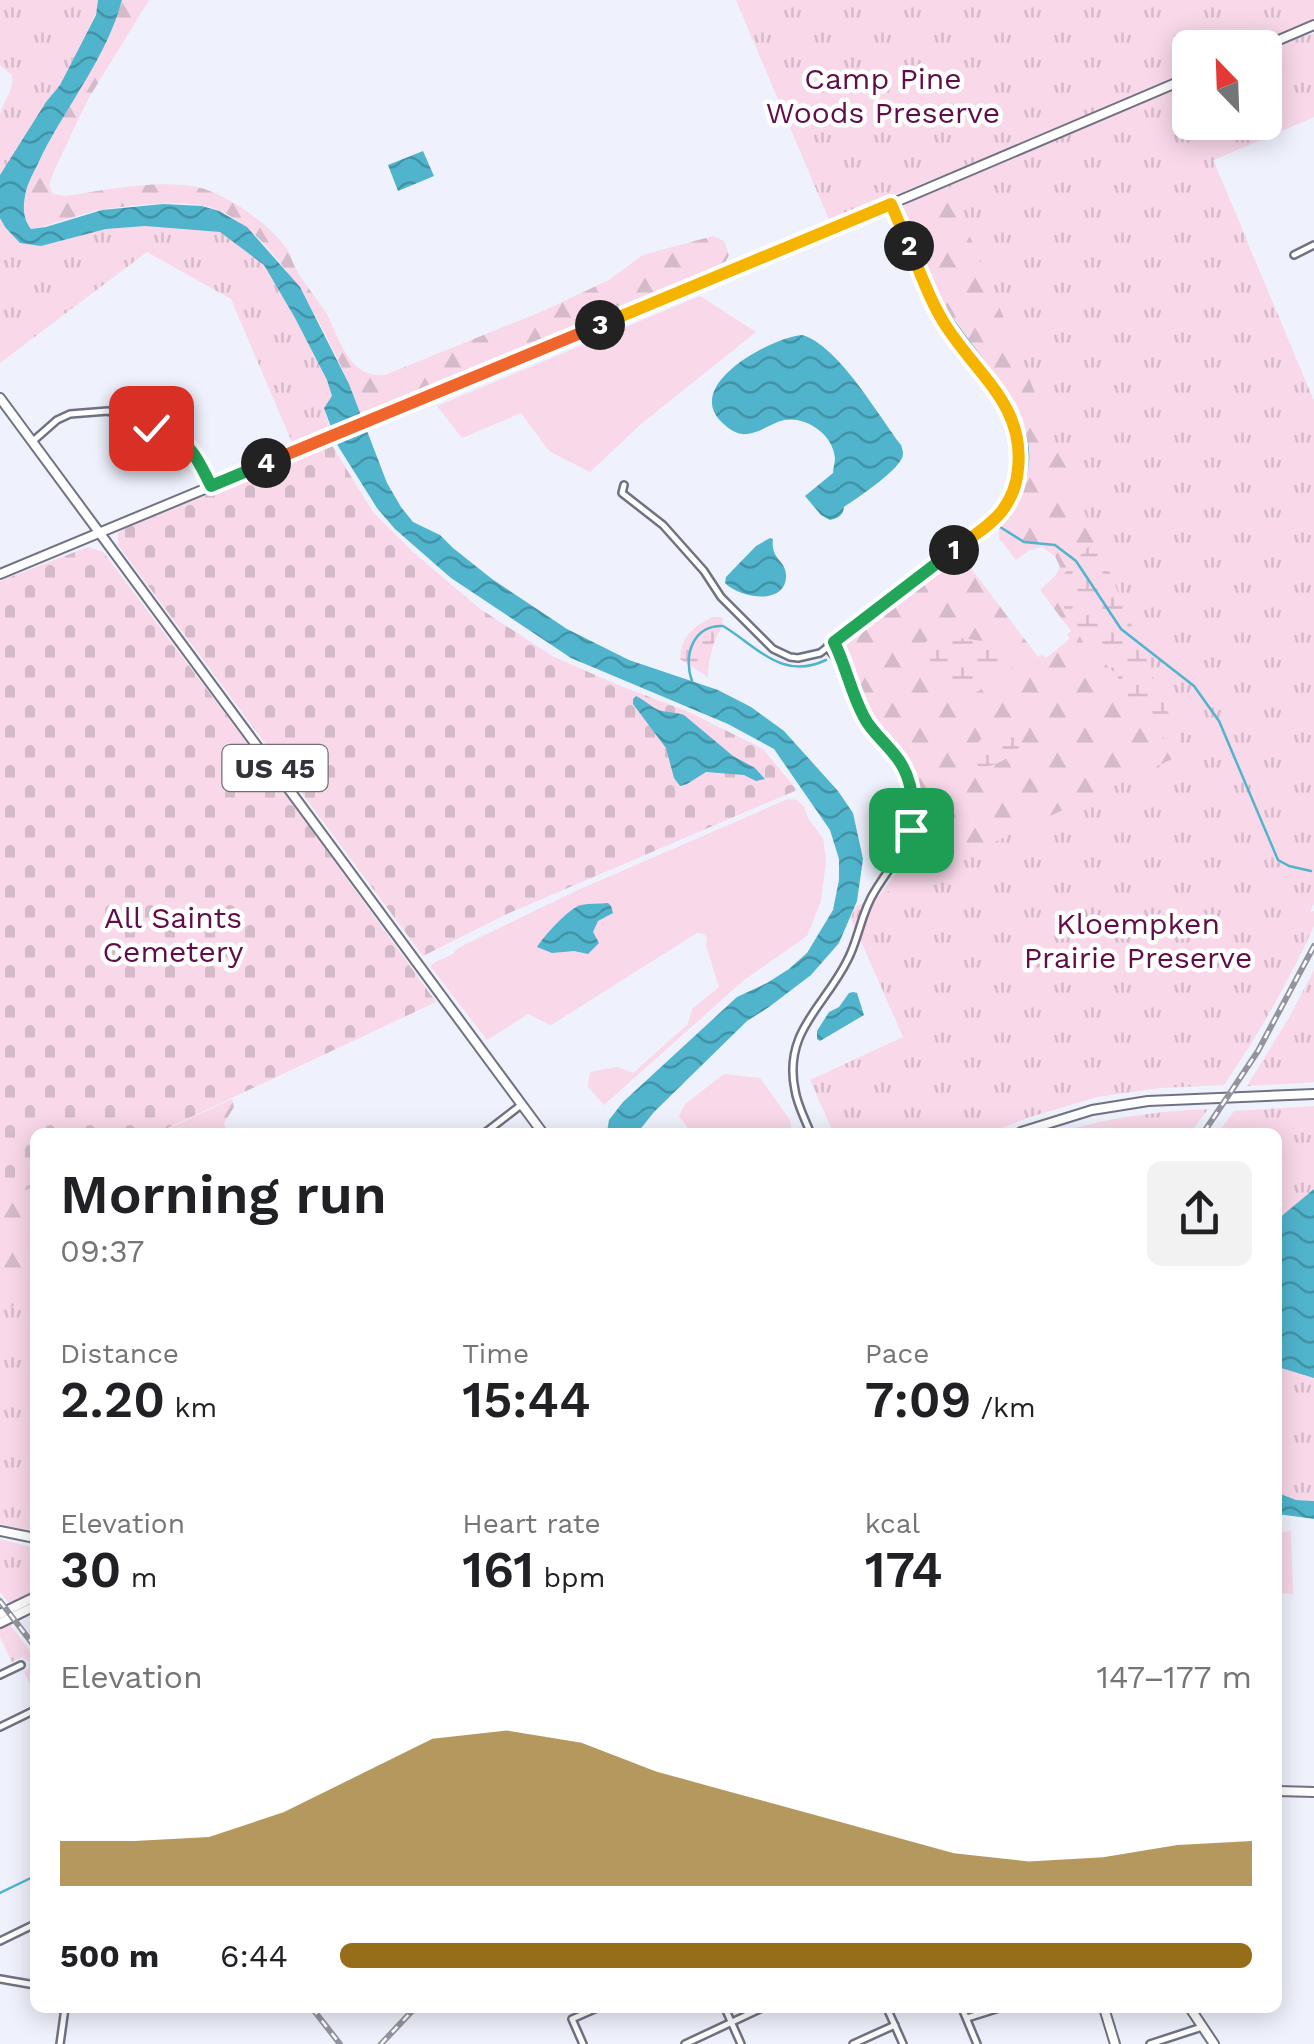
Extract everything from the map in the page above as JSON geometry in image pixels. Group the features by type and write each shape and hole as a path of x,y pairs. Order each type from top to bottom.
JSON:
{"main road":[{"path":"1282,39 1314,25"},
{"path":"0,574 1172,85"},
{"name":"US 45","path":"0,398 539,1128"},
{"path":"1034,1128 1092,1110 1148,1100 1314,1094"},
{"path":"0,1531 30,1537"},
{"path":"0,1614 30,1600"},
{"path":"0,1623 30,1608"},
{"path":"1282,1790 1314,1792"},
{"path":"1106,2013 1116,2044"},
{"path":"1193,2013 1214,2044"}],"street":[{"path":"624,485 622,493 664,526 704,571 721,597 773,649 798,658 820,652 989,524 1002,510 1018,476 1018,432 1001,396 947,328 891,204"},
{"path":"1294,255 1314,245"},
{"path":"32,442 70,414 108,411 168,431 196,457 211,486"},
{"path":"808,1128 795,1094 791,1068 794,1049 803,1026 846,963 872,896 906,845 914,812 903,766 862,714 834,642"},
{"path":"827,647 846,672"},
{"path":"491,1128 521,1105"},
{"path":"0,1674 22,1664"},
{"path":"0,1727 30,1712"},
{"path":"0,1940 30,1926"},
{"path":"0,1979 30,1984"},
{"path":"60,2044 64,2013"},
{"path":"582,2044 572,2019 586,2013"},
{"path":"727,2013 741,2044"},
{"path":"685,2044 751,2013"},
{"path":"889,2013 903,2044"},
{"path":"964,2013 977,2044"},
{"path":"966,2018 982,2013"},
{"path":"853,2044 895,2025"},
{"path":"1150,2044 1202,2027"}],"green space":[{"path":"0,0 98,0 96,14 60,85 0,175 0,115 12,75 0,65"},
{"path":"122,0 149,0 87,101 54,171 49,185 53,194 66,196 166,184 197,187 236,204 283,244 347,355 362,371 385,375 543,311 609,280 643,255 713,236 724,241 729,255 711,269 360,413 322,328 285,269 242,224 218,210 192,204 147,204 95,211 31,229 28,225 24,207 29,182 97,60"},
{"name":"Camp Pine Woods Preserve","path":"736,0 1314,0 1314,20 1282,33 1282,30 1172,30 1172,80 830,222"},
{"name":"Kloempken Prairie Preserve","path":"1314,34 1314,117 1282,131 1282,45"},
{"path":"1282,75 1314,117 1282,131"},
{"path":"1172,90 1172,140 1260,140 1213,160 1246,238 1229,252 1314,401 1187,759 879,896 900,868 914,839 924,802 900,748 879,730 866,708 845,646 961,555 1038,657 1046,658 1070,639 1067,635 1071,631 1040,590 1060,567 1055,556 1042,547 1016,560 999,538 999,527 1019,499 1028,468 1023,419 1016,403 945,309 901,208 912,199"},
{"name":"Kloempken Prairie Preserve","path":"1172,90 1172,140 1260,140 1213,160 1314,401 1314,903 1310,912 1314,911 1314,926 1272,1007 1224,1085 1160,1088 1097,1097 1002,1128 831,1128 810,1080 903,1037 851,918 855,907 1185,753 948,184"},
{"path":"0,218 5,227 41,246 106,229 145,226 220,232 264,265 295,318 327,380 332,396 324,408 330,428 294,447 231,299 147,252 0,363"},
{"path":"700,296 756,332 641,424 590,472 549,451 521,413 462,438 437,406"},
{"path":"331,444 373,512 479,608 552,656 687,711 763,749 797,790 507,914 423,956 118,545 118,533 124,529"},
{"path":"1122,536 1187,744 1164,739 1135,714 1116,674 1085,646 1064,607 1064,574 1088,547"},
{"name":"All Saints Cemetery","path":"88,547 103,552 436,1002 168,1128 30,1128 30,1188 0,1201 0,581"},
{"path":"713,617 723,619 711,651 708,677 680,659 689,633"},
{"path":"941,635 1020,647 1025,657 1017,666 991,676 981,690 963,696 944,680 925,650 924,644 931,637"},
{"path":"1000,731 1014,733 1020,746 998,763 971,764 979,742"},
{"path":"788,799 797,800 804,807 823,838 826,861 821,901 807,936 744,980 604,1105 588,1087 590,1072 617,1067 633,1073 688,1024 692,1009 719,987 704,934 697,933 551,1025 528,1014 487,1040 431,967 458,948 578,890"},
{"path":"1314,970 1314,1082 1247,1086 1290,1016"},
{"path":"724,1074 760,1078 790,1120 791,1128 688,1128 679,1116 685,1104"},
{"path":"232,1099 234,1107 224,1123 226,1128 169,1128"},
{"path":"1314,1106 1314,1501 1282,1495 1282,1128 1222,1128 1234,1111"},
{"path":"1208,1109 1194,1128 1076,1128 1133,1116"},
{"path":"30,1173 30,1368 0,1492 0,1187"},
{"path":"30,1297 30,1531 0,1524 0,1312"},
{"path":"1291,1531 1293,1594 1282,1593 1282,1532"},
{"path":"0,1539 30,1547 30,1596 11,1606 0,1592"},
{"path":"10,1625 30,1651 30,1685 24,1672 29,1662 22,1657 12,1662 0,1637 0,1627"}],"water":[{"path":"98,0 122,0 97,60 29,182 24,211 31,229 102,210 163,204 202,206 247,227 300,287 349,384 387,483 413,522 440,535 492,579 567,629 629,660 718,690 751,707 784,731 853,813 863,859 857,901 839,943 811,975 747,1021 641,1128 608,1128 623,1102 737,997 767,983 807,953 833,910 839,880 839,859 830,830 774,749 728,724 571,658 451,578 395,529 338,446 324,408 332,396 327,380 264,265 220,232 145,226 106,229 41,246 20,243 5,227 0,218 0,175 60,85 96,15"},
{"path":"423,151 434,176 398,191 388,165"},
{"path":"802,335 816,341 843,366 903,452 888,475 830,520 805,496 833,473 833,449 824,434 809,424 792,420 741,434 726,426 714,411 713,396 733,367 769,345"},
{"path":"770,538 786,571 784,586 778,592 751,596 725,583 726,577 756,546"},
{"path":"636,696 659,710 684,715 765,779 756,781 744,775 706,772 680,786 666,748 633,704"},
{"path":"608,903 613,913 598,921 593,932 599,943 588,954 552,953 537,947 576,907"},
{"path":"853,992 857,993 864,1015 820,1041 817,1039 817,1031 829,1012"},
{"path":"1314,1189 1314,1378 1282,1368 1282,1216"},
{"path":"1282,1495 1314,1501 1314,1519 1282,1515"}],"waterway":[{"path":"934,289 1016,410 1026,440 1027,470 1013,503 983,538"},
{"path":"997,525 1024,542 1055,545 1076,561 1121,629 1194,686 1219,721 1278,860 1311,871"},
{"path":"843,646 969,548"},
{"path":"692,681 692,644 712,627 723,626 783,664 810,665 826,660"},
{"path":"0,1893 30,1878"}],"railway":[{"path":"1207,1128 1258,1051 1314,946"},
{"path":"0,1601 30,1640"},
{"path":"316,2013 340,2044"},
{"path":"381,2044 410,2013"}],"route":[{"path":"151,428 168,431 182,442 196,457 211,486 891,204 947,328 1001,396 1018,432 1020,457 1012,493 989,524 834,642 862,714 903,766 913,798 911,830"}]}
